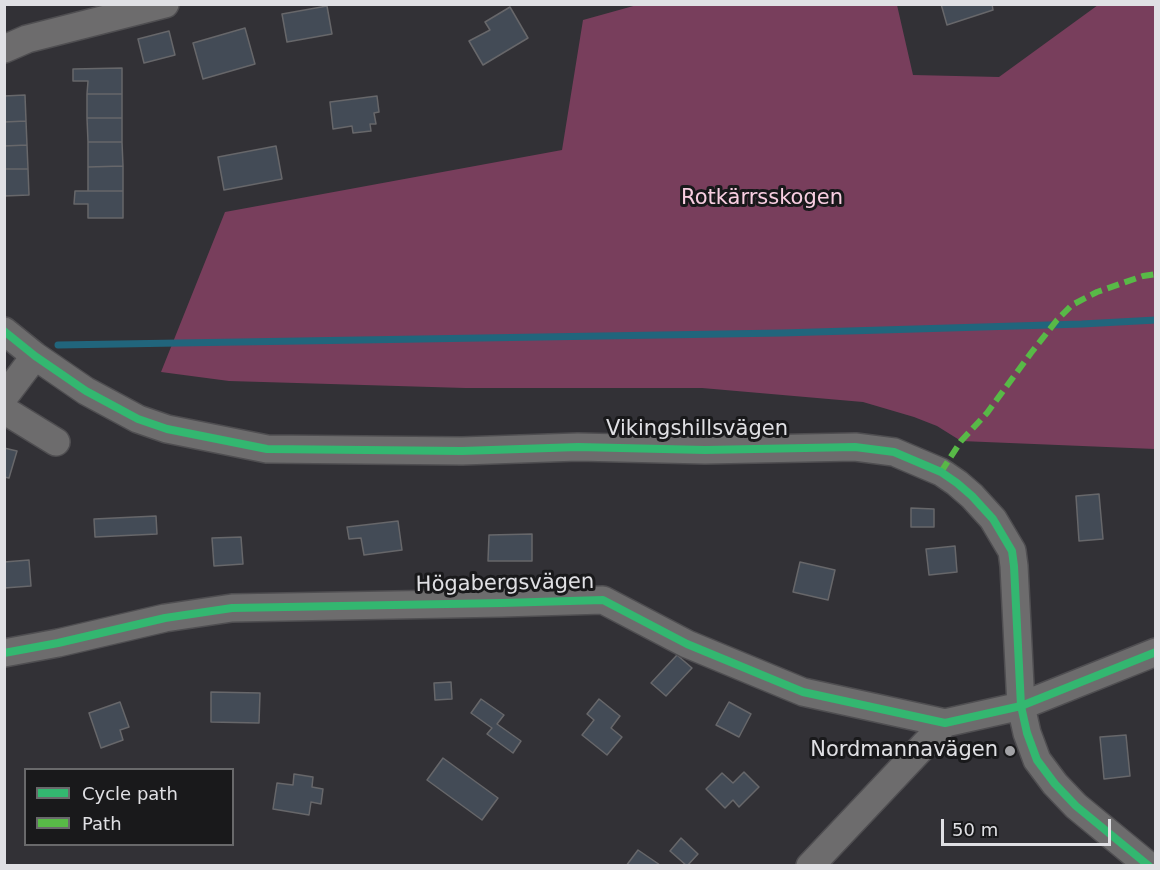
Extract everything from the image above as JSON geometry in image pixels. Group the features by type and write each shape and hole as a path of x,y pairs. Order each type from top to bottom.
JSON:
{"street":[{"path":"4,49 27,39 165,4"},
{"name":"Vikingshillsvägen","path":"4,331 35,356 86,391 138,419 167,429 267,449 462,451 578,447 705,450 855,447 894,452 941,472 972,496 993,519 1012,552 1021,706 1027,733 1037,760 1054,784 1076,806 1149,866"},
{"path":"4,397 35,356"},
{"path":"4,410 56,442"},
{"name":"Högabergsvägen","path":"4,653 165,618 232,608 603,600 687,644 803,692 945,723 1021,706"},
{"path":"1021,706 1155,652"},
{"path":"810,866 945,723"}],"green space":[{"name":"Rotkärrsskogen","path":"637,5 897,5 913,75 999,77 1098,5 1155,5 1155,449 961,441 937,426 863,402 702,388 465,388 229,381 161,372 225,212 562,150 583,20"}],"building":[{"path":"941,4 992,4 993,10 947,25"},
{"path":"327,6 332,34 287,42 282,14"},
{"path":"510,7 528,38 483,65 469,41 490,30 485,22"},
{"path":"245,28 255,64 203,79 193,43"},
{"path":"169,31 175,55 144,63 138,39"},
{"path":"122,68 122,94 87,94 88,81 73,81 73,69"},
{"path":"87,94 122,94 122,118 87,118"},
{"path":"25,95 26,121 4,122 4,96"},
{"path":"377,96 379,112 374,113 376,124 370,124 371,131 353,133 352,126 333,129 330,102"},
{"path":"87,118 122,118 122,142 88,142"},
{"path":"26,121 27,145 4,146 4,122"},
{"path":"88,142 122,142 123,166 88,167"},
{"path":"27,145 28,169 4,169 4,146"},
{"path":"276,146 282,179 224,190 218,157"},
{"path":"123,166 123,191 88,191 88,167"},
{"path":"4,169 28,169 29,195 4,196"},
{"path":"75,191 123,191 123,218 88,218 88,204 74,204"},
{"path":"4,448 17,451 9,478 4,477"},
{"path":"1099,494 1103,539 1079,541 1076,496"},
{"path":"911,508 934,509 934,527 911,527"},
{"path":"156,516 157,534 95,537 94,519"},
{"path":"398,521 402,550 364,555 361,538 349,539 347,527"},
{"path":"532,534 532,561 488,561 489,535"},
{"path":"241,537 243,564 214,566 212,538"},
{"path":"955,546 957,572 929,575 926,549"},
{"path":"29,560 31,586 4,588 4,562"},
{"path":"800,562 835,570 828,600 793,592"},
{"path":"677,655 692,668 666,696 651,683"},
{"path":"451,682 452,699 435,700 434,683"},
{"path":"211,692 260,693 259,723 211,722"},
{"path":"481,699 504,715 497,724 521,741 513,753 487,734 492,728 471,713"},
{"path":"599,699 620,716 611,728 622,737 607,755 582,735 594,720 587,714"},
{"path":"120,702 129,727 120,730 123,740 101,748 89,713"},
{"path":"729,702 751,714 739,737 716,725"},
{"path":"1126,735 1130,776 1104,779 1100,737"},
{"path":"443,758 498,798 482,820 427,780"},
{"path":"744,772 759,787 739,807 733,800 725,808 706,789 722,773 733,783"},
{"path":"294,774 313,777 312,787 323,789 321,804 311,802 309,815 273,809 277,783 293,785"},
{"path":"681,838 698,854 687,866 670,851"},
{"path":"638,850 660,865 660,866 626,866"}],"waterway":[{"path":"58,345 782,333 1156,320"}],"marked path":[{"path":"941,472 961,441 987,413 1031,353 1072,305 1097,292 1143,276 1156,274"}],"cycle path":[{"path":"4,331 35,356 86,391 138,419 167,429 267,449 462,451 578,447 705,450 855,447 894,452 941,472 972,496 993,519 1012,551 1021,706 1027,733 1037,760 1076,806 1149,866"},
{"path":"4,653 165,618 232,608 603,600 687,644 803,692 945,723 1021,706 1156,652"}],"place":[{"name":"Nordmannavägen","path":"1010,751"}]}
